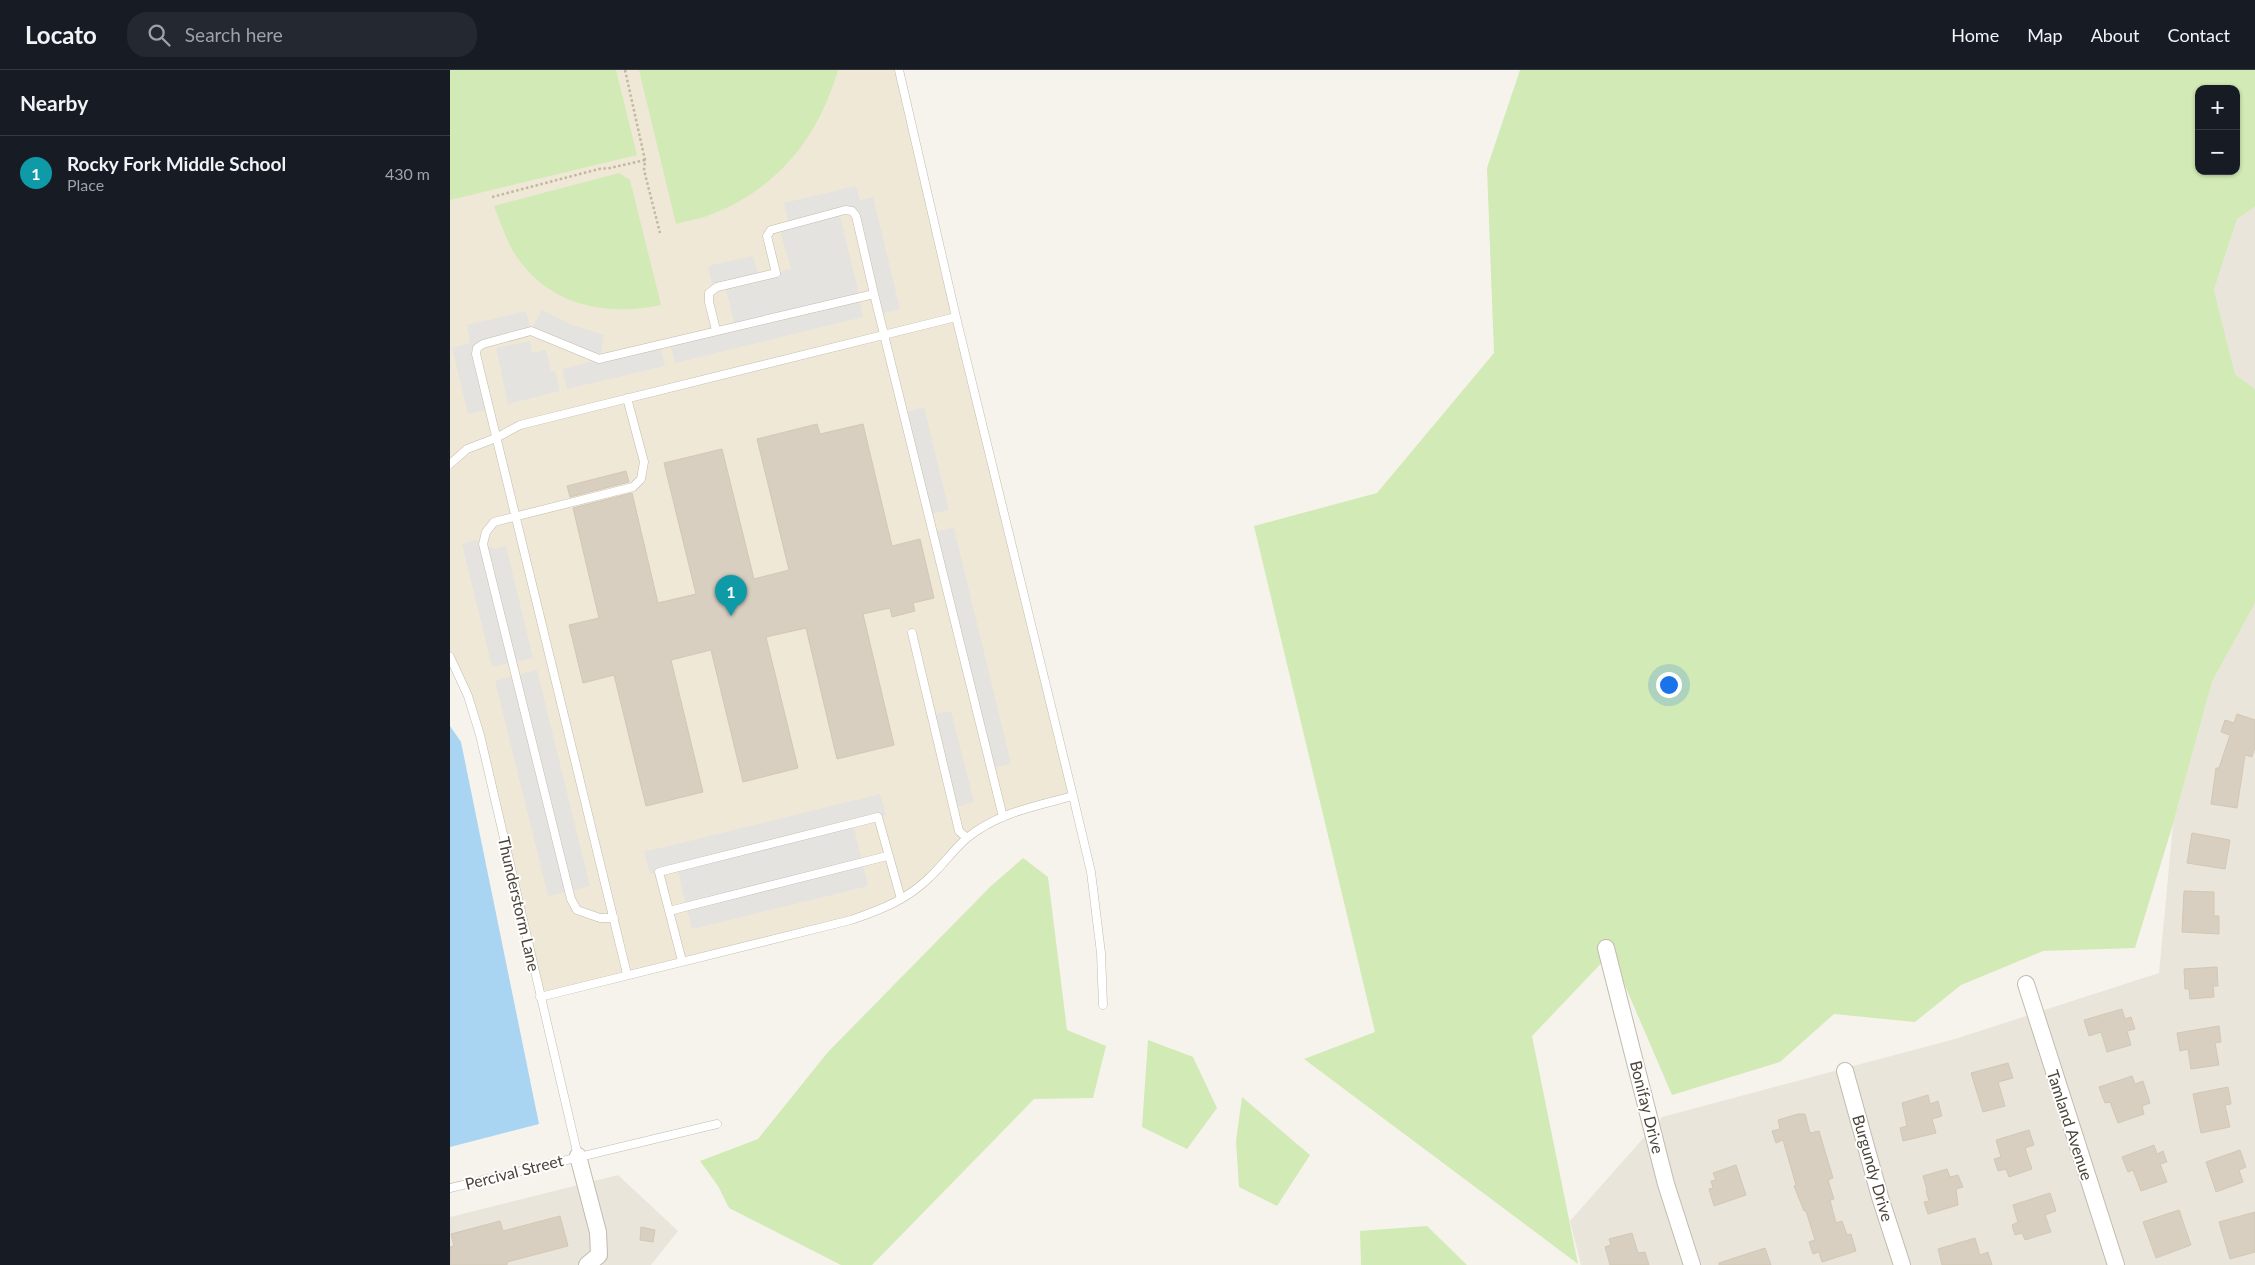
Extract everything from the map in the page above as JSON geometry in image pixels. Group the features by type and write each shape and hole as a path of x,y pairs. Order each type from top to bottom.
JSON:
{"street":[{"name":"Bonifay Drive","path":"1606,948 1666,1184 1692,1265"},
{"name":"Tamland Avenue","path":"2026,984 2116,1265"},
{"name":"Burgundy Drive","path":"1845,1071 1880,1197 1902,1265"},
{"path":"578,1156 598,1232 599,1255 588,1265"}],"lane":[{"path":"899,70 956,317 1091,872 1101,953 1103,1006"},
{"path":"716,330 709,302 710,293 716,287 776,273 767,236 771,230 839,212 852,211 856,216 1003,817"},
{"path":"628,974 496,438 476,354 477,348 483,344 531,331 540,333 599,359 874,294"},
{"path":"450,464 467,449 496,438 520,424 956,317"},
{"path":"614,918 600,918 578,910 571,899 483,544 486,532 494,522 515,515 633,487 641,479 644,462 627,398"},
{"path":"912,633 959,831 967,838"},
{"name":"Thunderstorm Lane","path":"450,656 468,696 480,735 578,1156"},
{"path":"540,997 851,920 889,907 913,893 930,878 967,838 994,821 1073,796"},
{"path":"682,961 659,872 878,818 887,856 901,899"},
{"path":"669,911 887,856"},
{"name":"Percival Street","path":"450,1188 716,1124"}],"path":[{"path":"625,70 645,160 644,170 660,233"},
{"path":"492,197 598,169 645,160"}],"shaded area":[{"path":"450,70 898,70 1073,796 1023,810 967,838 901,899 851,920 540,997 480,735 450,657"},
{"path":"856,186 860,200 873,197 900,309 879,314 852,211 839,212 863,317 675,363 670,342 735,326 725,286 713,288 708,266 753,256 759,277 791,269 779,227 789,224 784,203"},
{"path":"2255,207 2255,389 2235,374 2214,290 2237,219"},
{"path":"542,310 572,325 604,335 600,359 660,344 665,366 567,389 562,369 599,360 540,333 474,346 490,409 468,414 452,348 470,343 467,325 526,311 531,330"},
{"path":"530,341 532,353 546,350 551,371 555,371 560,391 508,404 496,348"},
{"path":"924,407 949,510 928,515 903,413"},
{"path":"954,528 1011,764 991,768 933,532"},
{"path":"475,540 494,549 506,546 533,658 492,667 462,544"},
{"path":"2255,603 2255,1265 1581,1265 1570,1221 1662,1117 1955,1039 2159,973 2173,824 2212,682"},
{"path":"537,670 590,886 548,896 495,681"},
{"path":"951,711 974,802 953,808 931,715"},
{"path":"880,794 886,815 853,824 868,886 692,929 677,868 650,874 644,852"},
{"path":"618,1175 678,1231 651,1265 450,1265 450,1217"}],"green space":[{"path":"450,70 616,70 637,155 450,200"},
{"path":"639,70 838,70 820,116 794,155 778,172 760,188 740,201 708,216 676,224"},
{"path":"1520,70 2255,70 2255,207 2237,219 2214,290 2235,374 2255,389 2255,603 2212,682 2173,824 2135,948 2043,951 1961,985 1915,1022 1834,1014 1780,1062 1672,1095 1611,953 1532,1036 1578,1264 1304,1059 1375,1032 1254,526 1377,493 1494,353 1487,168"},
{"path":"619,173 630,180 661,305 618,309 578,303 559,295 542,284 526,269 513,251 494,206"},
{"path":"1023,858 1048,877 1067,1030 1106,1046 1093,1098 1034,1099 872,1265 841,1265 729,1208 718,1186 700,1161 758,1139 828,1052 991,886"},
{"path":"1148,1040 1193,1057 1217,1108 1187,1149 1142,1127"},
{"path":"1242,1097 1310,1155 1277,1206 1239,1187 1236,1141"},
{"path":"1427,1226 1467,1265 1361,1265 1360,1231"}],"water":[{"path":"450,726 461,742 539,1124 450,1147"}],"building":[{"path":"817,424 820,434 863,424 892,546 920,539 934,598 913,603 915,611 892,617 890,608 863,614 894,745 837,759 806,628 766,637 798,768 743,782 711,650 671,660 703,792 646,806 614,675 583,683 569,625 599,618 573,508 632,493 658,603 696,594 664,463 722,449 754,579 789,570 757,439"},
{"path":"626,471 629,482 570,497 567,486"},
{"path":"2237,714 2255,720 2255,747 2252,757 2245,755 2237,808 2211,804 2216,768 2219,768 2230,735 2221,732 2225,720 2234,723"},
{"path":"2192,833 2230,840 2225,869 2187,863"},
{"path":"2184,891 2214,892 2214,916 2219,916 2219,934 2182,932"},
{"path":"2217,967 2218,986 2213,986 2214,997 2190,999 2189,989 2185,989 2184,969"},
{"path":"2122,1009 2125,1019 2131,1017 2135,1029 2127,1031 2131,1045 2107,1052 2101,1032 2089,1036 2084,1020"},
{"path":"2219,1026 2221,1042 2215,1043 2219,1065 2191,1069 2188,1049 2180,1051 2177,1033"},
{"path":"2008,1063 2013,1078 1998,1082 2005,1106 1983,1112 1971,1073"},
{"path":"2132,1076 2135,1084 2143,1081 2150,1103 2142,1106 2144,1114 2118,1123 2110,1102 2105,1103 2099,1087"},
{"path":"2228,1087 2231,1104 2225,1105 2230,1127 2201,1133 2193,1094"},
{"path":"1928,1095 1930,1104 1938,1101 1942,1116 1932,1119 1936,1133 1903,1141 1900,1128 1907,1126 1902,1103"},
{"path":"1798,1114 1805,1114 1810,1133 1819,1131 1833,1178 1828,1180 1834,1199 1830,1200 1836,1223 1842,1221 1847,1235 1851,1234 1856,1251 1822,1262 1819,1252 1813,1254 1809,1242 1815,1240 1806,1211 1804,1211 1794,1186 1796,1185 1783,1140 1776,1143 1772,1131 1780,1129 1778,1120"},
{"path":"2029,1130 2034,1145 2025,1148 2032,1169 2009,1177 2006,1169 1998,1171 1994,1159 2001,1157 1996,1140"},
{"path":"2154,1145 2157,1154 2163,1151 2167,1162 2160,1164 2167,1182 2141,1191 2133,1170 2128,1172 2122,1157"},
{"path":"2240,1150 2246,1167 2239,1170 2243,1182 2216,1192 2206,1162"},
{"path":"1736,1165 1746,1195 1714,1206 1709,1189 1713,1188 1711,1181 1716,1180 1713,1173"},
{"path":"1947,1169 1950,1177 1958,1175 1963,1187 1956,1189 1958,1205 1928,1214 1924,1202 1929,1201 1923,1176"},
{"path":"2050,1193 2056,1211 2045,1215 2051,1232 2025,1240 2022,1233 2015,1235 2012,1225 2018,1222 2013,1205"},
{"path":"2179,1210 2191,1245 2156,1258 2143,1222"},
{"path":"2255,1212 2255,1252 2230,1259 2219,1222"},
{"path":"560,1216 568,1246 507,1262 507,1265 450,1265 450,1247 454,1246 451,1234 500,1221 503,1231"},
{"path":"641,1227 655,1230 653,1242 640,1240"},
{"path":"1632,1233 1638,1253 1645,1252 1649,1265 1610,1265 1605,1247 1611,1245 1609,1239"},
{"path":"1975,1238 1980,1255 1988,1252 1992,1265 1942,1265 1938,1249"},
{"path":"1765,1248 1771,1265 1719,1265 1719,1263"}],"place":[{"name":"Rocky Fork Middle School","path":"731,616"}]}
